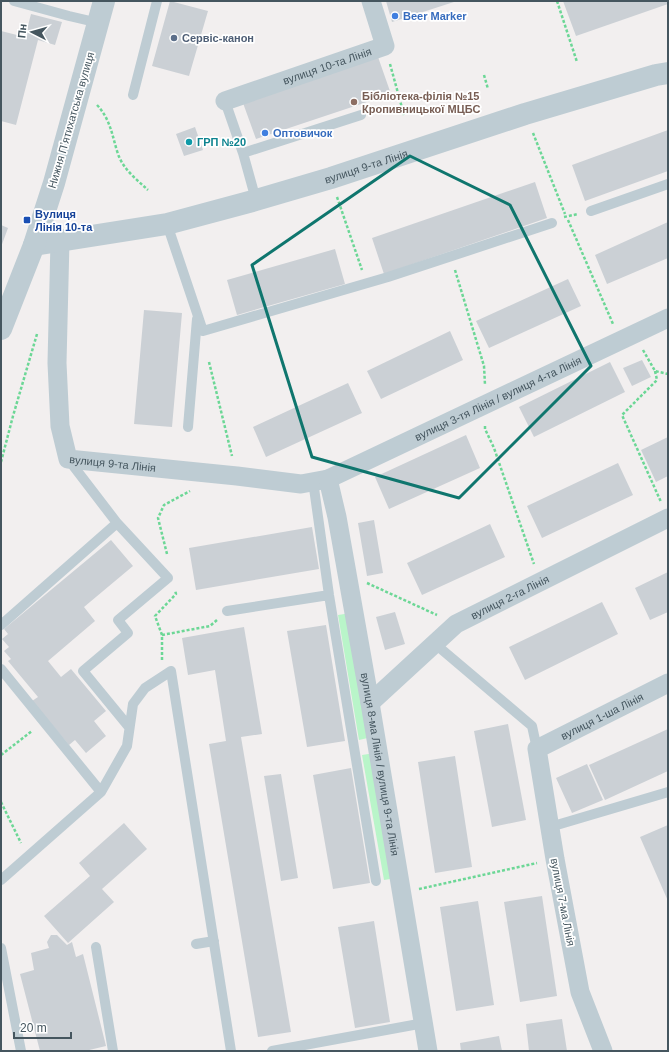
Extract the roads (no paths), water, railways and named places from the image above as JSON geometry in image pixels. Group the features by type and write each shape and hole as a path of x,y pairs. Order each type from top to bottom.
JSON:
{"street":[{"name":"Нижня Пʼятихатська вулиця","path":"1,329 34,245 54,183 104,1"},
{"name":"вулиця 10-та Лінія","path":"225,101 385,46 371,1"},
{"name":"вулиця 9-та Лінія","path":"34,245 167,224 256,200 331,178 525,114 656,75 668,73"},
{"name":"вулиця 9-та Лінія","path":"60,241 57,363 60,426 68,459 301,484 320,480"},
{"name":"вулиця 3-тя Лінія / вулиця 4-та Лінія","path":"320,480 486,405 668,318"},
{"name":"вулиця 8-ма Лінія / вулиця 9-та Лінія","path":"320,480 337,517 370,703 428,1051"},
{"name":"вулиця 2-га Лінія","path":"370,703 456,624 540,582 665,510"},
{"name":"вулиця 1-ша Лінія","path":"537,749 668,683"},
{"name":"вулиця 7-ма Лінія","path":"537,749 555,859 580,992 603,1051"}],"lane":[{"path":"14,1 99,23"},
{"path":"133,95 157,1"},
{"path":"225,101 243,154 256,200"},
{"path":"243,154 361,115"},
{"path":"591,211 668,184"},
{"path":"167,224 203,331 366,284 552,223"},
{"path":"188,427 197,314"},
{"path":"68,459 117,523 168,578 118,620 128,633 83,671 129,727"},
{"path":"320,480 329,595 376,881"},
{"path":"1,625 117,523"},
{"path":"227,611 329,595"},
{"path":"434,643 532,726 537,749"},
{"path":"1,669 101,792"},
{"path":"1,880 101,792 127,746 133,704 145,688 171,670 231,1051"},
{"path":"550,827 668,792"},
{"path":"196,944 214,941"},
{"path":"96,947 113,1051"},
{"path":"1,948 21,1051"},
{"path":"272,1051 424,1024"}],"place":[{"name":"Beer Marker","path":"395,16"},
{"name":"Сервіс-канон","path":"174,38"},
{"name":"Бібліотека-філія №15 Кропивницької МЦБС","path":"354,102"},
{"name":"Оптовичок","path":"265,133"},
{"name":"ГРП №20","path":"189,142"},
{"name":"Вулиця Лінія 10-та","path":"27,220"}]}
